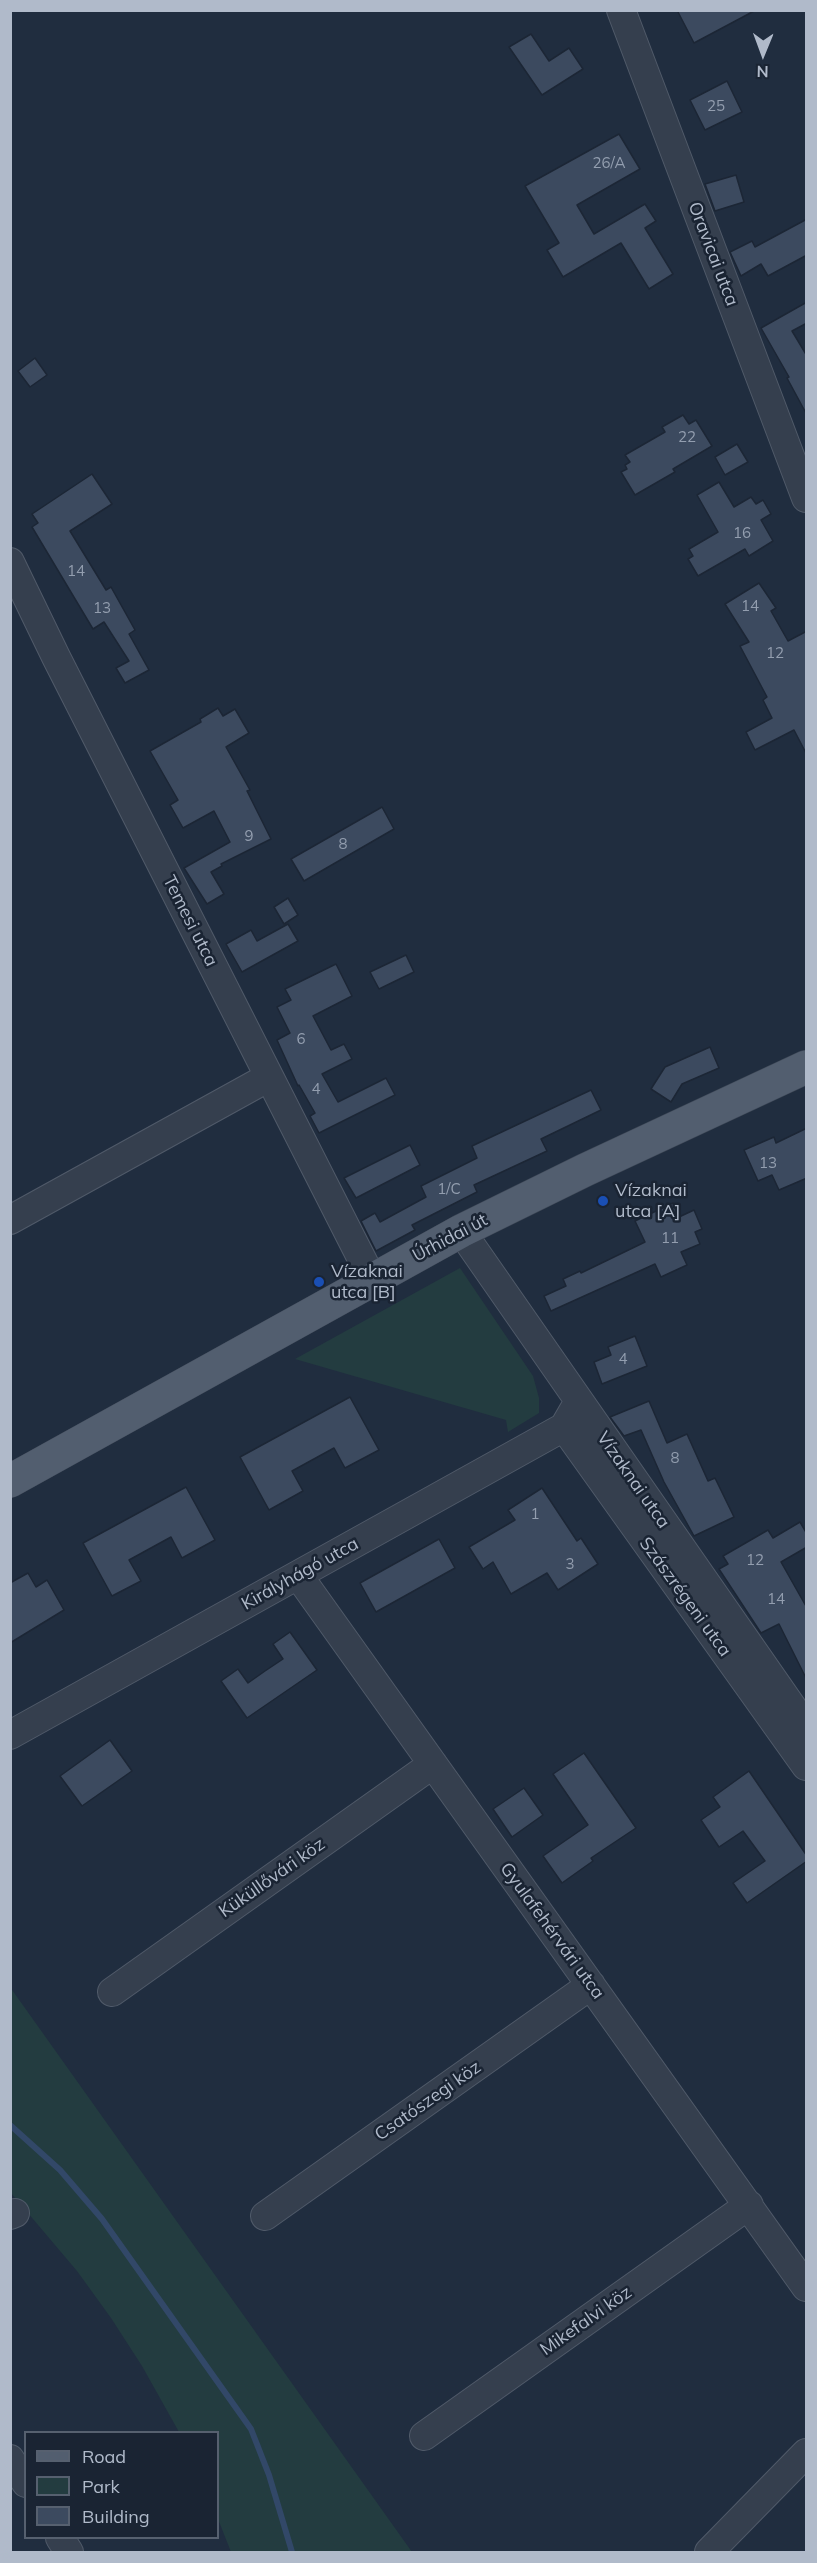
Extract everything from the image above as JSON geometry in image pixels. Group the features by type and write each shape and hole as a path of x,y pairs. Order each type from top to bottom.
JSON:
{"main road":[{"name":"Úrhidai út","path":"10,1482 461,1231 585,1170 807,1067"}],"street":[{"name":"Oravicai utca","path":"621,10 807,498"},
{"name":"Temesi utca","path":"10,562 372,1279"},
{"path":"10,1220 269,1077"},
{"name":"Vízaknai utca","path":"461,1231 807,1727"},
{"name":"Királyhágó utca","path":"10,1735 564,1426 579,1401"},
{"name":"Szászrégeni utca","path":"564,1426 807,1767"},
{"name":"Gyulafehérvári utca","path":"298,1575 807,2287"},
{"name":"Küküllővári köz","path":"112,1992 433,1764"},
{"name":"Csatószegi köz","path":"266,2216 591,1985"},
{"name":"Mikefalvi köz","path":"423,2436 748,2205"},
{"path":"709,2553 807,2453"},
{"path":"10,2459 24,2480"},
{"path":"61,2539 69,2553"}],"green space":[{"path":"460,1268 533,1376 539,1398 539,1413 508,1432 506,1420 295,1359"},
{"path":"10,1987 412,2552 231,2552 219,2522 219,2431 178,2431 142,2366 111,2318 77,2271 11,2193"}],"building":[{"path":"677,10 756,10 694,43"},
{"path":"531,34 549,61 569,48 583,69 542,95 509,47"},
{"path":"727,81 742,112 705,130 690,100"},
{"path":"619,134 640,169 577,205 594,234 645,204 656,221 645,228 673,274 649,289 621,243 563,277 547,250 559,243 525,186"},
{"path":"736,175 744,202 715,211 705,184"},
{"path":"807,219 807,255 768,276 761,264 741,276 730,252 752,241 755,247"},
{"path":"807,302 807,323 792,331 807,356 807,415 787,378 789,377 761,328"},
{"path":"35,358 47,375 30,387 18,371"},
{"path":"683,415 689,424 696,420 712,446 673,469 675,472 635,495 621,472 627,469 625,465 630,462 625,455 665,432 662,427"},
{"path":"737,444 748,462 725,475 715,457"},
{"path":"92,474 112,504 70,531 106,590 111,587 135,630 129,634 149,670 125,683 116,668 129,661 104,622 93,629 32,527 38,523 32,514"},
{"path":"719,482 734,507 751,497 756,504 763,500 771,514 761,520 773,541 749,556 745,549 698,576 688,559 693,556 689,549 718,532 697,495"},
{"path":"759,583 776,608 771,611 788,641 807,631 807,755 794,730 755,750 746,732 772,718 763,700 767,697 740,646 749,642 725,604"},
{"path":"218,708 223,716 235,709 249,733 226,747 250,790 247,791 271,839 221,864 222,866 211,872 224,894 207,904 184,868 230,842 214,811 183,828 170,805 178,800 150,751 201,722 200,719"},
{"path":"382,807 394,829 304,881 291,859"},
{"path":"288,898 298,915 284,924 274,907"},
{"path":"288,924 298,941 242,972 226,944 251,930 257,941"},
{"path":"406,955 414,972 379,989 370,972"},
{"path":"336,964 352,996 313,1016 331,1050 344,1044 352,1059 322,1074 338,1102 386,1078 395,1095 319,1133 310,1116 315,1113 298,1086 277,1040 290,1033 277,1007 291,1000 285,989"},
{"path":"710,1047 719,1068 682,1084 671,1102 651,1089 665,1067"},
{"path":"591,1090 601,1110 541,1139 547,1151 474,1185 477,1192 412,1225 415,1230 376,1251 361,1221 375,1213 380,1222 426,1197 421,1186 477,1158 472,1146"},
{"path":"807,1128 807,1178 779,1190 772,1175 758,1181 744,1150 774,1137 776,1143"},
{"path":"410,1145 420,1165 356,1198 344,1178"},
{"path":"673,1203 679,1217 694,1210 702,1229 695,1232 700,1244 681,1252 687,1265 661,1277 655,1264 551,1311 544,1296 566,1286 563,1279 580,1271 581,1273 645,1242 635,1221"},
{"path":"635,1336 647,1366 602,1384 594,1362 611,1355 608,1347"},
{"path":"350,1397 379,1450 345,1468 334,1448 292,1471 303,1491 269,1510 240,1457"},
{"path":"649,1401 667,1443 687,1434 708,1481 715,1478 734,1517 694,1536 664,1482 641,1430 624,1436 610,1417"},
{"path":"186,1487 215,1540 182,1558 171,1537 129,1560 141,1581 112,1596 83,1543"},
{"path":"542,1488 577,1541 581,1538 598,1564 558,1590 547,1573 511,1594 493,1562 483,1569 469,1547 515,1520 508,1510"},
{"path":"800,1522 807,1534 807,1547 781,1562 807,1608 807,1680 779,1624 761,1633 719,1569 728,1564 723,1556 768,1530 773,1538"},
{"path":"439,1539 455,1568 376,1612 360,1583"},
{"path":"28,1573 36,1587 47,1580 64,1610 10,1643 10,1583"},
{"path":"290,1632 317,1670 247,1718 221,1681 238,1669 248,1683 283,1659 273,1644"},
{"path":"110,1740 132,1771 82,1806 60,1776"},
{"path":"584,1753 636,1828 591,1858 593,1861 562,1883 543,1856 588,1825 553,1774"},
{"path":"749,1771 807,1856 807,1861 747,1903 733,1883 765,1861 743,1831 719,1847 701,1820 720,1807 713,1797"},
{"path":"524,1788 543,1815 512,1837 493,1809"}],"waterway":[{"path":"10,2125 60,2170 102,2219 251,2429 269,2475 292,2552"}],"place":[{"name":"Vízaknai utca [A]","path":"603,1201"},
{"name":"Vízaknai utca [B]","path":"319,1282"}]}
